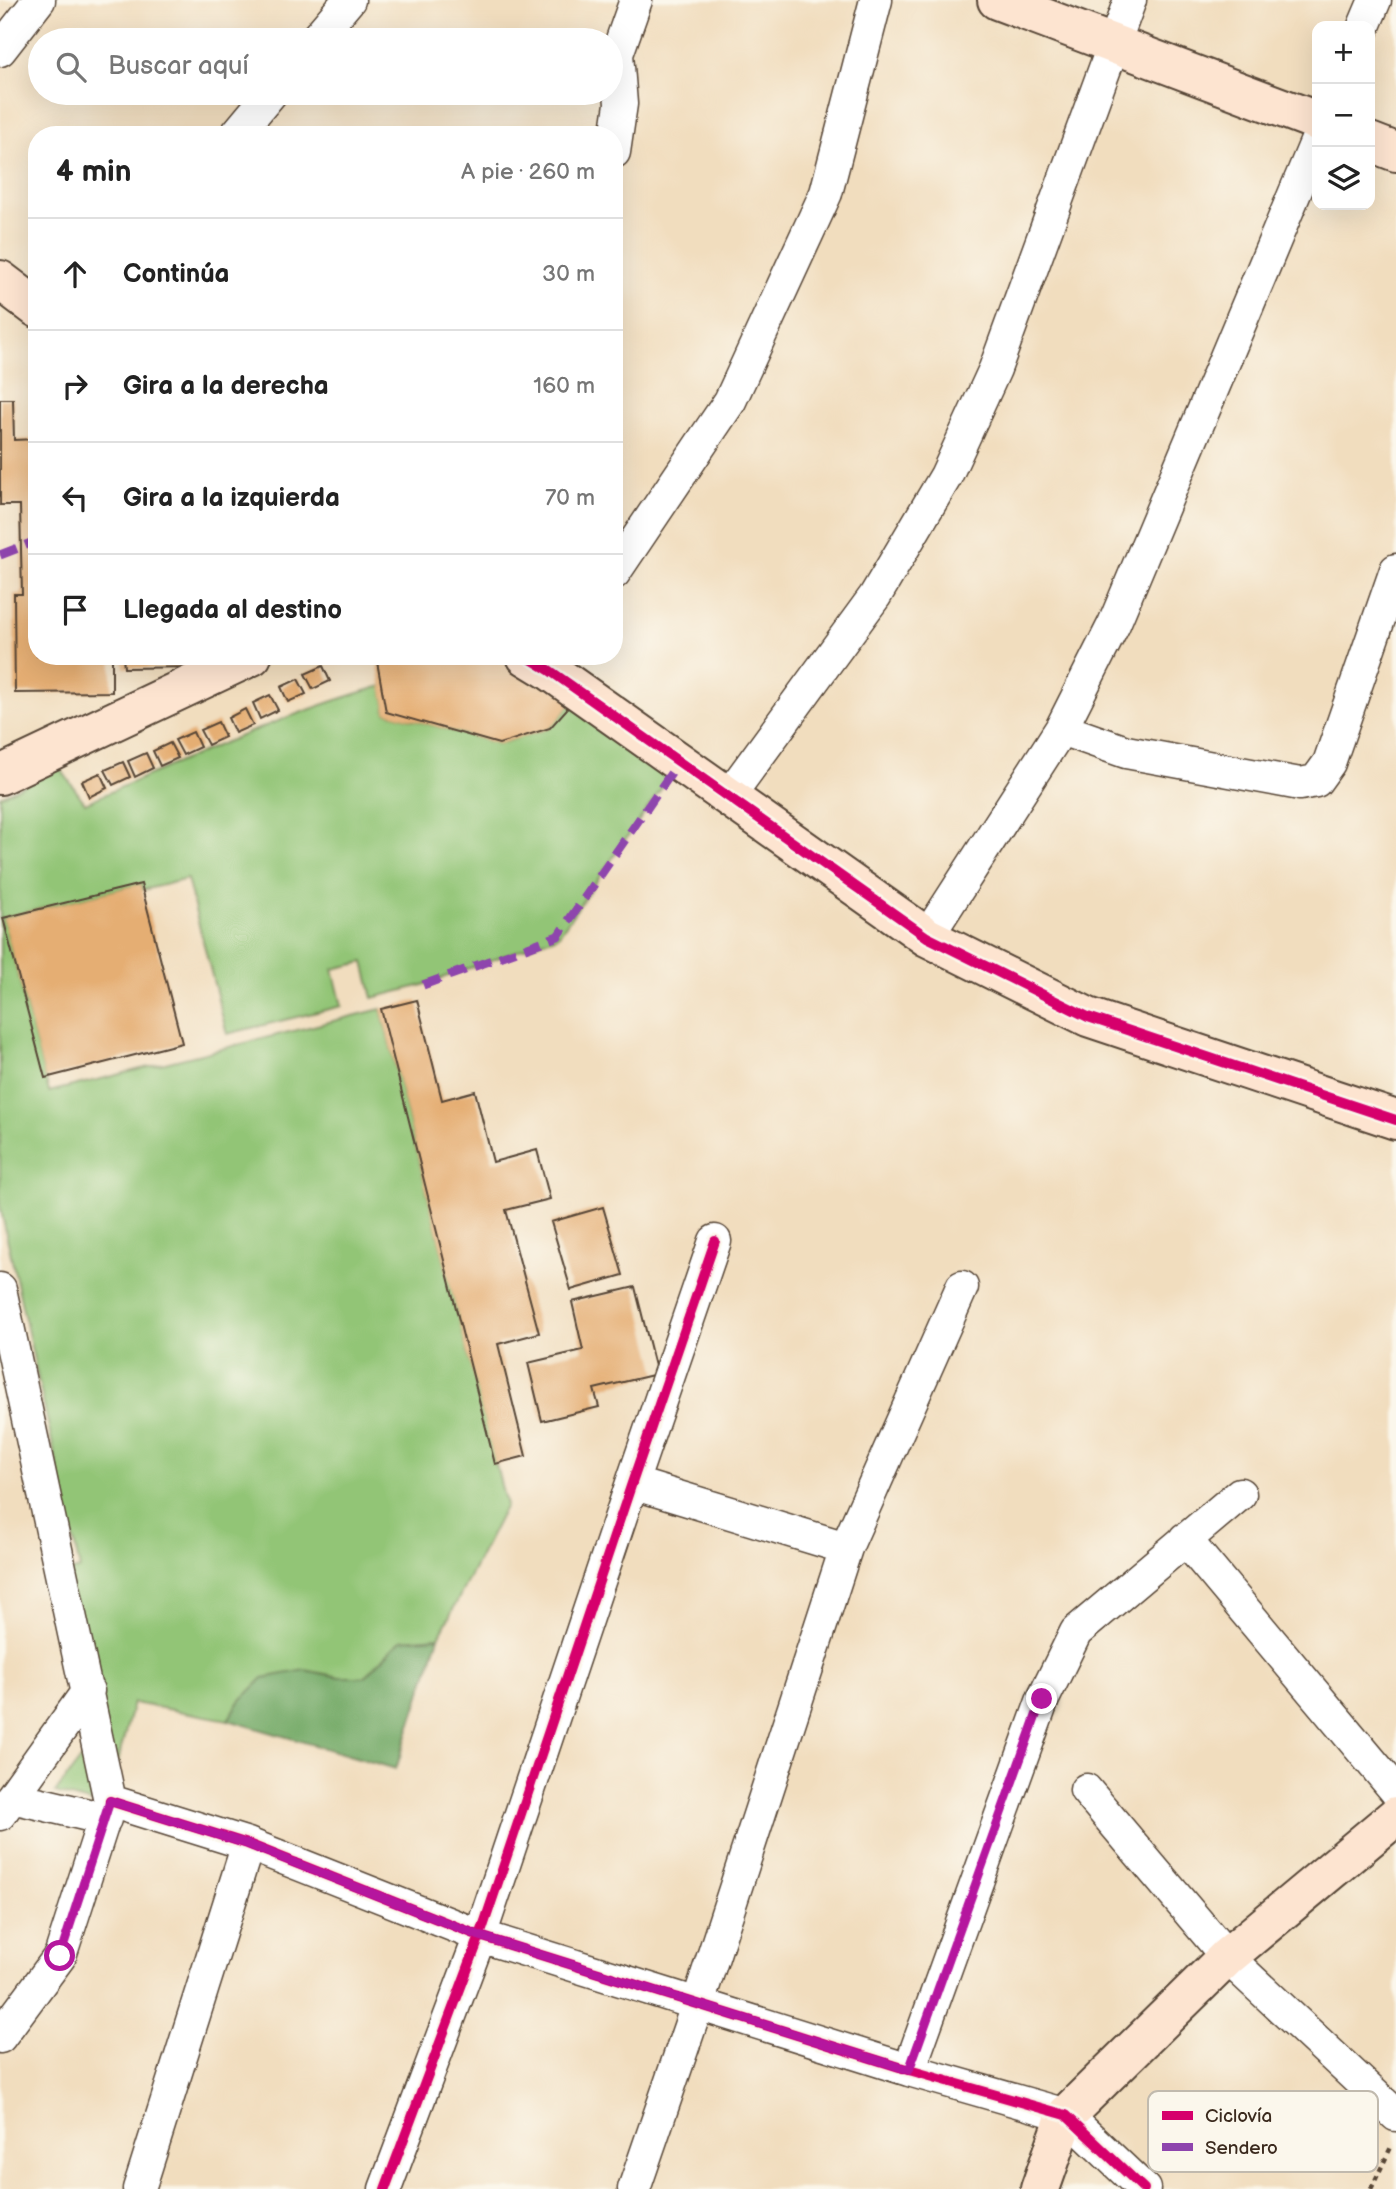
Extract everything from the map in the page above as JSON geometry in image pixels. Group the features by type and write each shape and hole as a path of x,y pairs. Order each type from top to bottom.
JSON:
{"street":[{"path":"0,50 39,0"},
{"path":"325,28 349,0"},
{"path":"623,37 636,0"},
{"path":"623,560 730,401 826,192 876,0"},
{"path":"997,0 1312,119"},
{"path":"728,797 875,596 946,476 995,369 1130,0"},
{"path":"1366,21 1375,0"},
{"path":"244,126 261,105"},
{"path":"618,126 621,105"},
{"path":"1375,144 1396,152"},
{"path":"927,937 1061,729 1114,624 1314,147"},
{"path":"0,280 28,301"},
{"path":"1061,729 1126,752 1300,784 1316,781 1329,763 1396,570"},
{"path":"0,775 233,665"},
{"path":"549,665 728,797 927,937 1088,1017 1396,1120"},
{"path":"386,2189 480,1936 715,1241"},
{"path":"635,2189 846,1548 962,1287"},
{"path":"0,1289 88,1691 107,1810 60,1956 0,2037"},
{"path":"632,1483 846,1548"},
{"path":"909,2070 1042,1699 1076,1632 1240,1494"},
{"path":"1185,1539 1396,1791"},
{"path":"6,1805 88,1691"},
{"path":"1086,1790 1227,1957 1370,2091"},
{"path":"6,1805 107,1810 247,1844 480,1936 909,2070 1066,2115 1144,2189"},
{"path":"1040,2189 1066,2115 1227,1957 1396,1816"},
{"path":"139,2189 247,1844"},
{"path":"1378,2098 1396,2115"}],"path":[{"path":"1371,2189 1396,2138"}],"green space":[{"path":"382,686 386,712 499,744 550,728 581,693 673,772 558,936 423,985 373,998 364,962 333,969 342,1006 227,1034 187,879 143,890 141,884 3,918 49,1092 381,1009 506,1505 439,1637 401,1640 365,1677 339,1677 305,1670 241,1700 228,1720 133,1703 110,1801 63,1574 80,1569 0,1206 0,796 60,768 85,803 269,725"},
{"path":"439,1637 396,1769 228,1720 241,1700 263,1678 305,1670 339,1677 365,1677 401,1640"},
{"path":"87,1751 96,1804 55,1793"}],"building":[{"path":"0,399 13,399 14,440 28,439 28,665 112,665 112,692 15,693 14,594 22,594 20,505 0,505"},
{"path":"124,665 199,667 124,668"},
{"path":"378,665 511,665 574,701 550,728 499,744 386,712"},
{"path":"323,666 330,681 313,689 305,674"},
{"path":"298,679 306,694 288,702 281,687"},
{"path":"270,695 278,710 260,719 253,703"},
{"path":"245,709 253,725 235,733 228,718"},
{"path":"218,722 225,737 208,745 200,730"},
{"path":"193,732 200,747 183,755 175,740"},
{"path":"170,743 178,758 160,766 153,751"},
{"path":"146,753 153,768 135,777 128,761"},
{"path":"123,762 130,777 113,785 105,770"},
{"path":"100,773 107,788 89,797 82,781"},
{"path":"141,884 182,1043 45,1078 3,918"},
{"path":"417,1000 442,1100 475,1091 493,1162 537,1150 550,1199 506,1210 539,1333 498,1344 526,1456 495,1464 381,1009"},
{"path":"603,1207 623,1275 571,1290 551,1222"},
{"path":"635,1287 657,1374 594,1389 599,1407 542,1421 528,1363 583,1350 572,1302"}],"marked path":[{"path":"0,555 28,544"},
{"path":"423,985 558,936 679,762"}],"cycle path":[{"path":"541,665 927,937 1088,1017 1396,1120"},
{"path":"385,2189 480,1936 715,1241"},
{"path":"110,1801 248,1844 480,1936 909,2070 1066,2115 1144,2189"}],"route":[{"path":"60,1956 110,1801 247,1844 480,1936 909,2070 1042,1699"}]}
